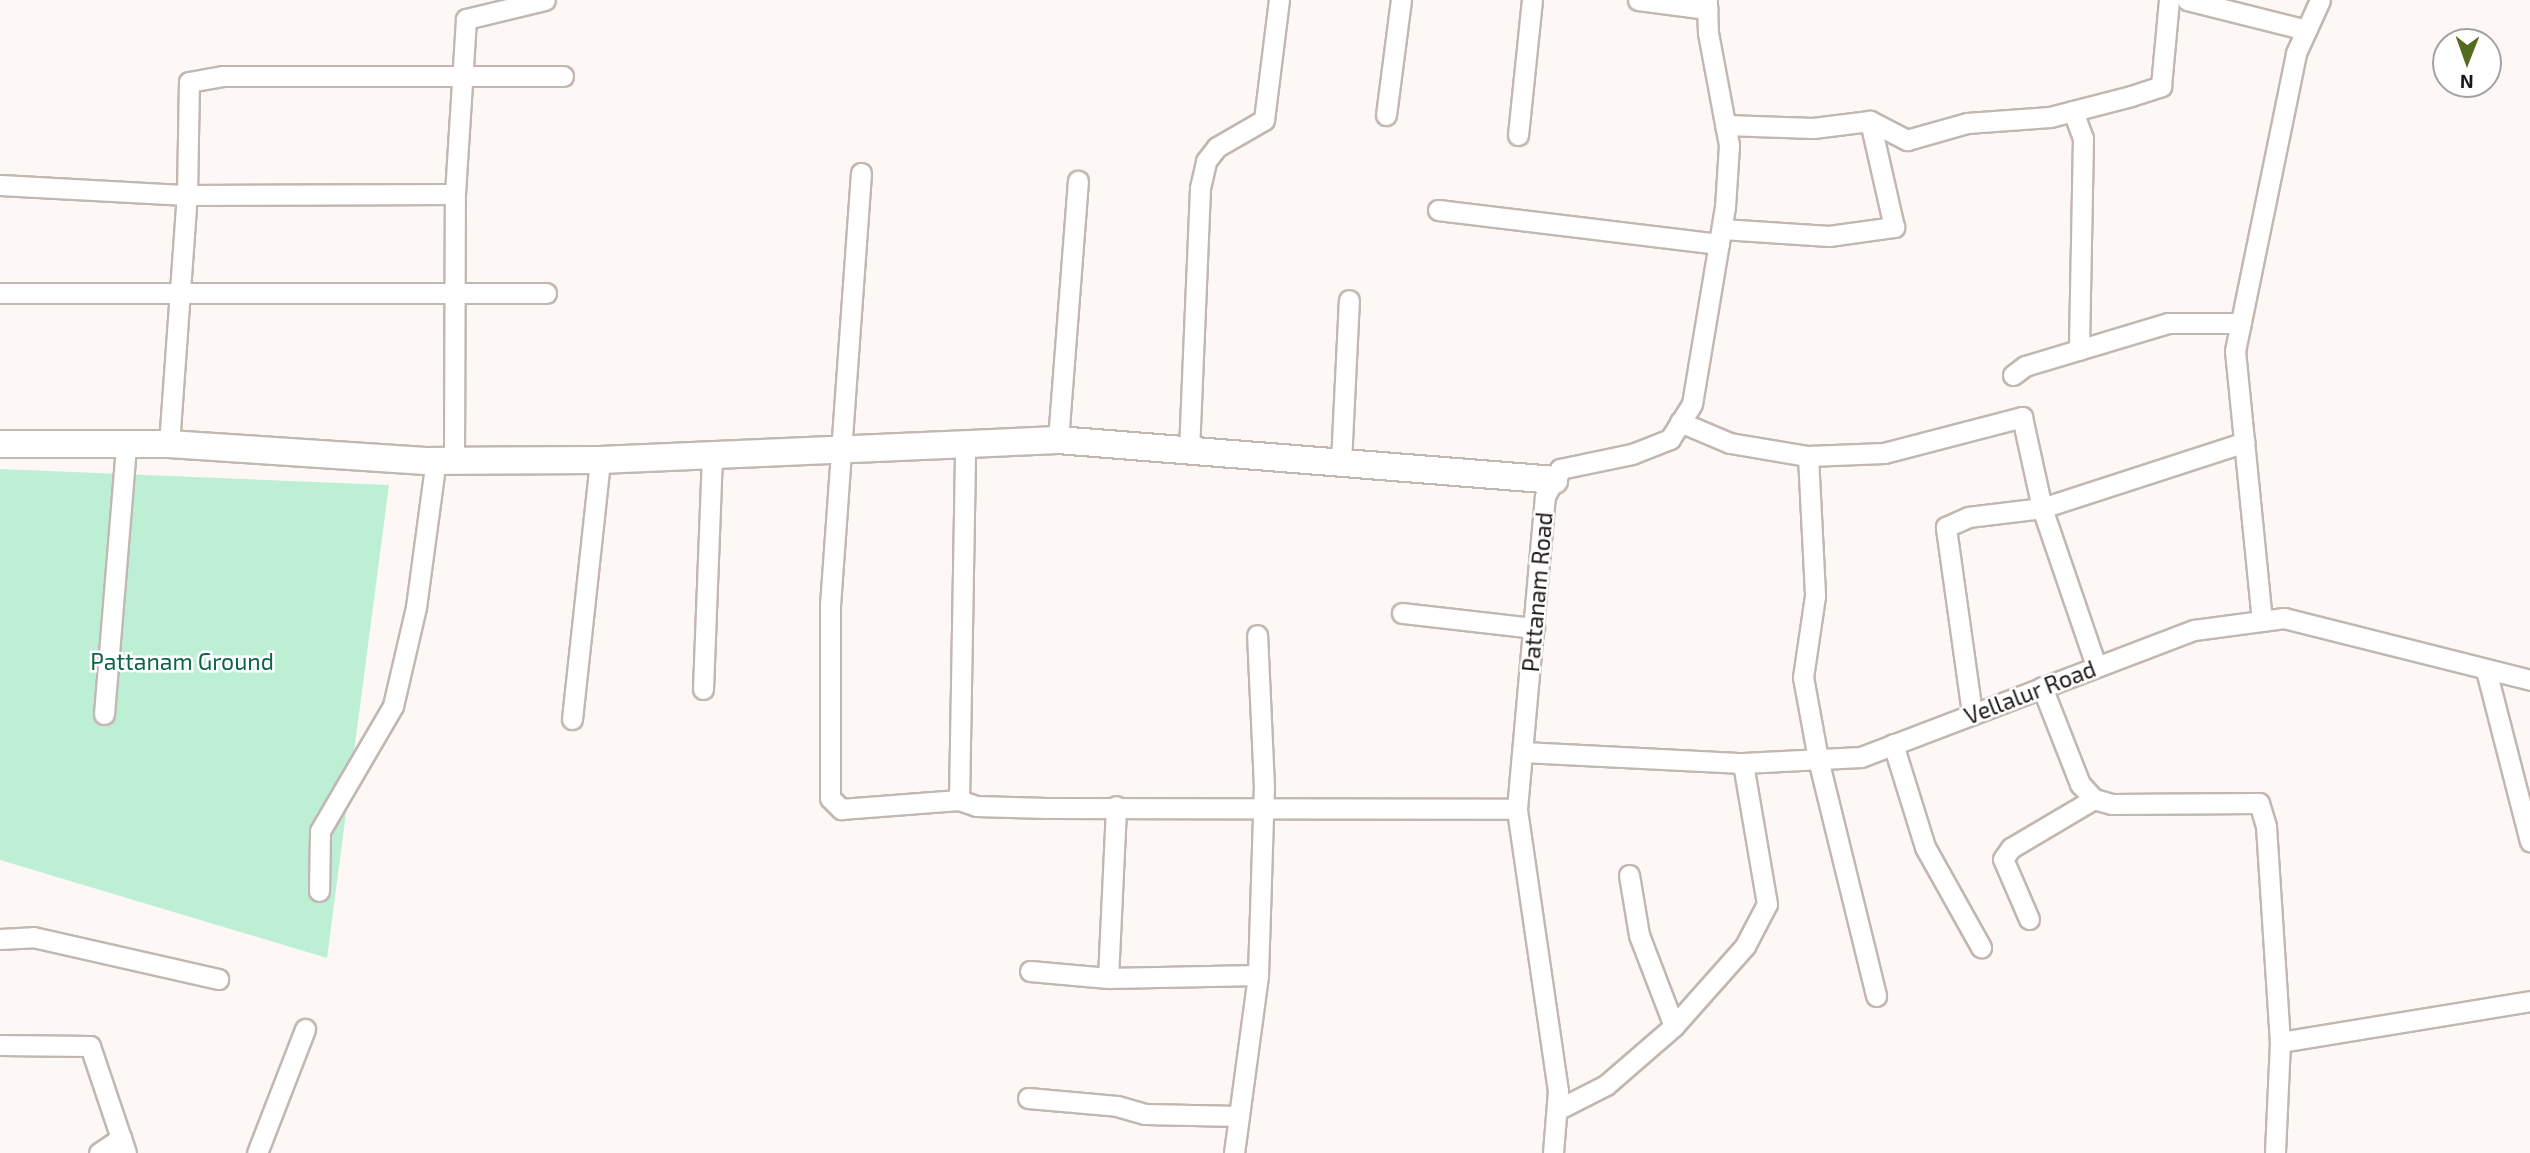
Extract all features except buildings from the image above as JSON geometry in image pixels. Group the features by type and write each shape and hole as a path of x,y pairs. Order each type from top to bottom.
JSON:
{"street":[{"path":"319,891 320,831 393,706 445,460 455,293 455,194 466,19 545,0"},
{"path":"1189,451 1200,188 1206,161 1217,148 1264,120 1279,0"},
{"path":"1386,115 1401,0"},
{"path":"1518,135 1532,0"},
{"path":"1638,0 1707,5"},
{"path":"1725,125 1813,128 1870,121 1907,140 1967,123 2073,111 2161,86 2169,0"},
{"path":"2187,0 2306,30"},
{"path":"2262,621 2235,351 2296,53 2320,0"},
{"name":"Pattanam Road","path":"1553,1153 1558,1091 1517,809 1545,496 1560,469 1632,454 1670,439 1692,404 1720,237 1729,145 1707,5"},
{"path":"169,444 187,195 189,82 223,76 563,76"},
{"path":"2073,111 2083,138 2079,350"},
{"path":"1438,210 1720,237 1829,236 1894,227 1870,121"},
{"path":"861,173 830,605 830,798 841,808 958,800 1000,807 1517,809"},
{"path":"1058,440 1078,181"},
{"path":"0,186 187,195 455,194"},
{"path":"0,293 546,293"},
{"path":"1341,463 1349,300"},
{"path":"2013,375 2079,350 2168,323 2241,323"},
{"path":"1680,422 1730,443 1808,456 1884,453 2022,417 2042,508 2096,666"},
{"path":"0,444 169,444 445,460 600,460 840,447 1058,440 1554,480"},
{"path":"1972,713 1946,527 1968,517 2042,508 2245,442"},
{"path":"958,800 965,443"},
{"path":"104,713 126,444"},
{"path":"703,690 712,454"},
{"path":"1808,456 1815,596 1803,677 1818,759 1875,996"},
{"path":"572,719 600,460"},
{"path":"1402,613 1534,628"},
{"name":"Vellalur Road","path":"1523,752 1743,763 1861,757 2194,630 2284,618 2530,680"},
{"path":"1234,1153 1258,975 1263,809 1257,635"},
{"path":"2486,670 2530,841"},
{"path":"2042,687 2080,784 2094,799 2111,804 2259,803 2266,826 2280,1042 2274,1153"},
{"path":"1892,744 1924,847 1982,947"},
{"path":"1557,1110 1606,1085 1674,1026 1745,946 1767,904 1743,763"},
{"path":"2029,919 2003,859 2011,848 2094,799"},
{"path":"1108,978 1116,806"},
{"path":"1629,875 1639,936 1674,1026"},
{"path":"0,939 33,937 218,979"},
{"path":"1030,971 1108,978 1258,975"},
{"path":"2280,1042 2530,1001"},
{"path":"257,1153 305,1029"},
{"path":"0,1045 90,1046 123,1145 99,1153"},
{"path":"1028,1098 1116,1107 1145,1114 1239,1116"}],"green space":[{"name":"Pattanam Ground","path":"0,469 389,485 327,958 0,860"}]}
